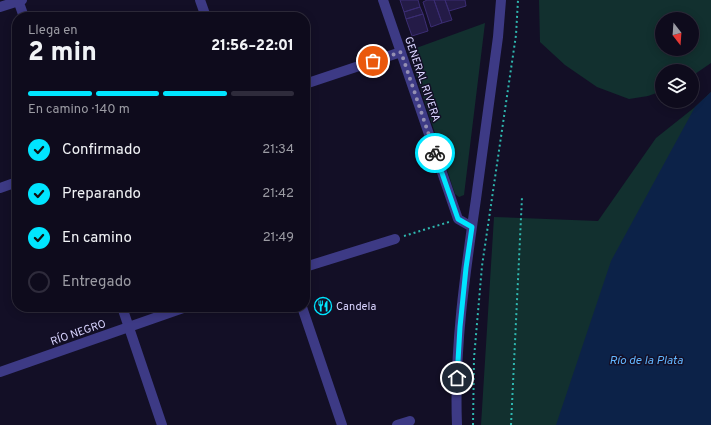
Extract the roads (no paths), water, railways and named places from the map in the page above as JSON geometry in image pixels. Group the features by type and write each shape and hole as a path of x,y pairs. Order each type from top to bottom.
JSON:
{"street":[{"path":"0,8 19,0 23,12"},
{"path":"200,0 204,12"},
{"name":"GENERAL RIVERA","path":"383,0 458,219 472,227"},
{"path":"457,425 457,378 466,268 498,37 501,0"},
{"path":"310,82 401,52"},
{"path":"0,188 12,184"},
{"path":"310,265 395,239"},
{"path":"124,312 162,425"},
{"name":"RÍO NEGRO","path":"0,372 171,312"},
{"path":"304,312 342,425"},
{"path":"397,425 410,421"}],"water":[{"name":"Río de la Plata","path":"711,92 711,425 556,425 611,261 694,108 699,108 699,103"}],"place":[{"name":"Candela","path":"323,306"}]}
